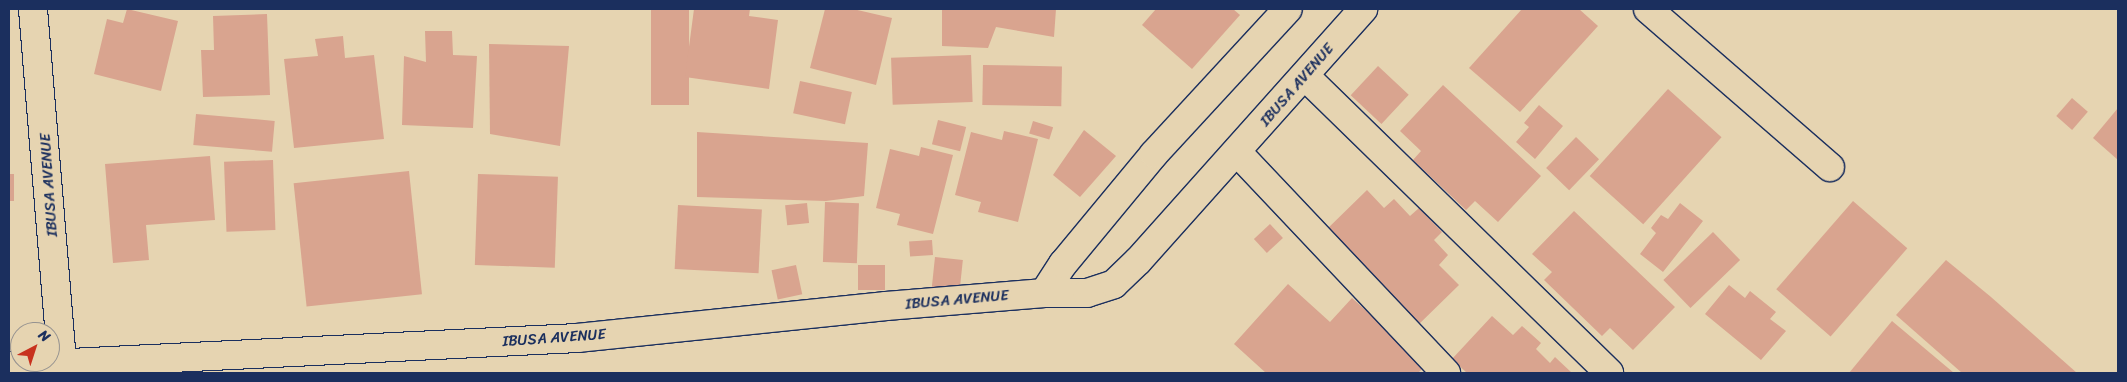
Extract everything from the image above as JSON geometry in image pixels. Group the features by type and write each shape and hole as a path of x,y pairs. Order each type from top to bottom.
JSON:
{"street":[{"name":"IBUSA AVENUE","path":"33,9 63,368 577,338 1044,293 1087,293 1114,284 1238,153 1363,9"},
{"path":"1044,293 1063,264 1154,154 1288,9"},
{"path":"1648,9 1830,167"},
{"path":"1305,76 1609,373"},
{"path":"1238,153 1446,373"},
{"path":"9,366 63,368"}],"building":[{"path":"127,9 178,21 161,91 94,74 107,19 123,23"},
{"path":"651,9 689,9 689,105 651,105"},
{"path":"694,9 750,9 749,16 778,20 769,89 685,77"},
{"path":"825,9 853,9 892,18 876,85 810,68"},
{"path":"942,9 1056,9 1054,37 996,27 988,48 942,46"},
{"path":"1156,9 1233,9 1240,15 1192,69 1142,25"},
{"path":"1522,9 1579,9 1598,26 1520,112 1469,68"},
{"path":"267,14 270,95 203,97 201,50 214,50 213,16"},
{"path":"425,31 452,31 453,55 477,56 473,128 402,125 404,56 426,62"},
{"path":"343,36 345,58 374,55 384,139 294,148 284,59 318,56 315,39"},
{"path":"489,44 569,46 560,146 490,134"},
{"path":"971,55 973,102 893,105 891,58"},
{"path":"983,65 1062,66 1061,106 982,105"},
{"path":"1378,66 1409,95 1381,124 1351,95"},
{"path":"800,81 852,92 845,124 793,113"},
{"path":"1443,85 1541,176 1498,222 1475,201 1466,210 1413,160 1421,151 1400,131"},
{"path":"1668,89 1722,137 1643,224 1590,176"},
{"path":"2072,98 2088,112 2072,130 2056,116"},
{"path":"1539,105 1563,126 1535,159 1516,142 1529,127 1524,123"},
{"path":"2118,108 2118,160 2093,138"},
{"path":"196,114 275,121 272,152 193,145"},
{"path":"938,120 966,127 960,151 932,144"},
{"path":"1033,121 1053,127 1049,140 1029,133"},
{"path":"1084,130 1116,156 1080,197 1053,175"},
{"path":"1004,131 1038,139 1018,222 978,212 981,202 955,195 971,132 1002,140"},
{"path":"697,132 868,143 864,196 826,201 697,197"},
{"path":"1576,137 1599,159 1569,190 1546,168"},
{"path":"921,147 953,155 933,234 897,225 900,214 876,208 890,149 919,156"},
{"path":"210,156 215,220 146,225 149,260 113,263 105,164"},
{"path":"273,160 275,230 226,232 224,162"},
{"path":"409,171 422,294 307,306 294,183"},
{"path":"9,174 14,174 14,201 9,201"},
{"path":"478,174 558,177 555,268 475,265"},
{"path":"1367,190 1384,208 1394,199 1410,216 1419,208 1442,232 1434,240 1448,255 1439,265 1459,285 1415,328 1323,233"},
{"path":"1853,201 1907,248 1831,337 1776,289"},
{"path":"825,202 859,203 857,263 823,262"},
{"path":"807,203 809,223 787,225 785,205"},
{"path":"1680,203 1703,221 1663,272 1640,254 1656,233 1651,228 1661,215 1668,219"},
{"path":"678,205 762,209 759,273 675,269"},
{"path":"1574,211 1675,307 1633,350 1610,328 1602,336 1544,280 1552,272 1532,254"},
{"path":"1270,224 1283,238 1267,253 1254,239"},
{"path":"1713,232 1740,260 1690,308 1663,280"},
{"path":"932,240 933,255 910,257 909,242"},
{"path":"935,257 963,260 960,290 932,287"},
{"path":"1946,260 2077,373 1962,373 1896,315"},
{"path":"796,265 802,294 778,300 772,270"},
{"path":"858,265 885,265 885,290 858,290"},
{"path":"1288,284 1330,322 1352,298 1426,365 1418,373 1266,373 1234,344"},
{"path":"1729,285 1745,298 1750,291 1776,312 1770,319 1786,331 1761,360 1705,314"},
{"path":"1492,316 1513,335 1522,326 1541,343 1536,349 1550,363 1555,357 1572,373 1467,373 1452,359"},
{"path":"1892,321 1954,373 1849,373"}]}
